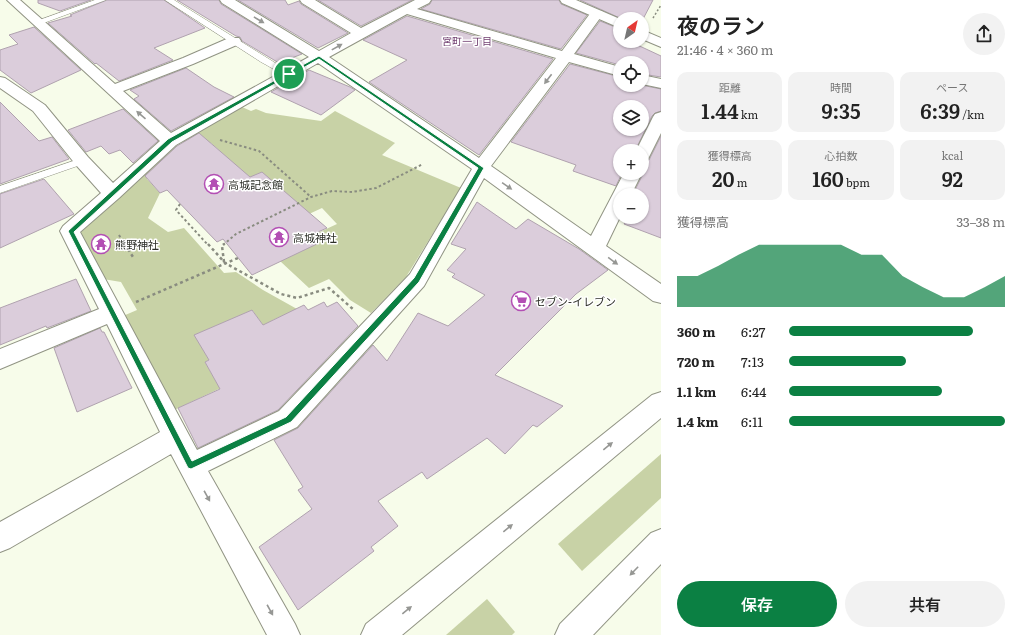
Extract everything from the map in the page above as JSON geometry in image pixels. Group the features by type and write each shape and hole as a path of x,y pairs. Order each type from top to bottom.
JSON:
{"street":[{"path":"12,0 170,140"},
{"path":"226,0 319,57 481,168 661,295"},
{"path":"306,0 361,33"},
{"path":"284,635 191,466 70,231 113,194 170,140 361,33 425,0"},
{"path":"566,0 600,9 613,19"},
{"path":"191,466 288,419 417,280 481,168 600,9"},
{"path":"406,10 613,70"},
{"path":"649,37 661,42"},
{"path":"112,90 188,61 234,41"},
{"path":"0,81 38,108 82,162 113,194"},
{"path":"649,81 661,84"},
{"path":"648,144 661,117"},
{"path":"595,248 613,212"},
{"path":"0,359 112,313"},
{"path":"377,635 661,403"},
{"path":"0,538 176,437"},
{"path":"571,635 661,543"}],"lane":[{"path":"38,22 102,0"},
{"path":"169,0 289,74"},
{"path":"0,190 82,162"}],"path":[{"path":"219,140 232,142 258,151 311,197"},
{"path":"225,263 222,246 231,238 311,197 332,191 352,192 376,188 423,164"},
{"path":"180,204 176,210 225,263 281,294 297,298 328,288 374,327"},
{"path":"119,235 133,257"},
{"path":"112,313 238,258"}],"green space":[{"path":"242,107 251,111 256,109 266,113 321,121 335,111 395,143 382,155 461,188 406,277 371,313 350,300 329,279 309,288 280,261 311,236 337,224 322,208 296,220 211,143 198,149 182,141"},
{"path":"174,148 187,154 172,168 147,179 160,193 148,218 168,232 184,228 224,273 236,272 263,290 297,309 273,320 265,328 253,311 240,340 227,321 195,335 209,360 205,362 214,378 225,386 172,411 123,316 137,310 121,282 103,279 81,232"},
{"path":"661,454 661,498 582,571 558,544"},
{"path":"487,599 515,632 512,635 446,635"}],"building":[{"path":"38,0 91,0 60,11 38,3"},
{"path":"107,0 164,0 205,28 154,48 173,60 119,81 96,63 95,64 48,23 72,16 70,15"},
{"path":"177,0 219,0 221,4 302,54 279,63 242,41 240,37"},
{"path":"238,0 285,0 288,5 299,1 301,4 348,33 318,48"},
{"path":"318,0 412,0 361,26"},
{"path":"432,0 559,0 561,4 587,15 561,49 421,9 430,4"},
{"path":"580,0 653,0 647,12 613,12 613,15"},
{"path":"407,16 553,59 479,155 369,82 407,60 363,40"},
{"path":"600,21 613,26 613,48 644,48 661,56 661,77 649,75 649,56 613,56 613,63 576,53"},
{"path":"34,27 81,70 31,93 0,70 0,50 18,44 9,35"},
{"path":"570,64 613,75 613,92 649,92 649,87 661,89 661,111 655,113 649,122 649,100 613,100 613,136 642,136 638,144 613,144 613,180 619,180 616,186 573,171 576,165 511,142"},
{"path":"186,68 214,87 234,97 171,131 134,99 139,96 130,90"},
{"path":"309,70 355,90 321,115 271,92"},
{"path":"0,102 39,141 52,137 69,159 0,184"},
{"path":"123,109 158,141 133,163 120,150 109,154 101,146 86,152 68,130"},
{"path":"199,133 250,177 262,172 327,228 311,235 319,243 252,275 223,239 217,242 167,190 160,193 145,176 177,146"},
{"path":"661,136 661,238 624,224 649,224 649,188 636,188 640,180 649,180 649,160"},
{"path":"44,179 74,214 0,248 0,194"},
{"path":"477,202 516,229 528,219 579,249 608,270 576,294 495,375 563,406 537,427 533,425 505,454 487,438 427,479 422,472 378,501 398,526 371,547 374,551 298,610 259,547 312,509 298,490 303,487 274,440 298,428 373,345 387,361 418,313 448,326 485,295 452,277 455,274 447,270 466,249 451,244"},
{"path":"76,279 91,311 47,328 46,326 0,345 0,308"},
{"path":"324,302 327,307 337,302 358,326 278,410 198,448 178,408 220,389 205,362 209,360 194,335 252,310 263,325 304,305 308,310"},
{"path":"100,328 102,332 104,332 132,388 77,412 54,348"}],"place":[{"name":"高城記念館","path":"214,184"},
{"name":"高城神社","path":"279,237"},
{"name":"熊野神社","path":"101,244"},
{"name":"セブン-イレブン","path":"521,301"}],"district":[{"name":"宮町一丁目","path":"467,40"}],"route":[{"path":"319,57 481,168 417,280 288,419 191,466 70,231 113,194 170,140 289,74 319,57"}]}
